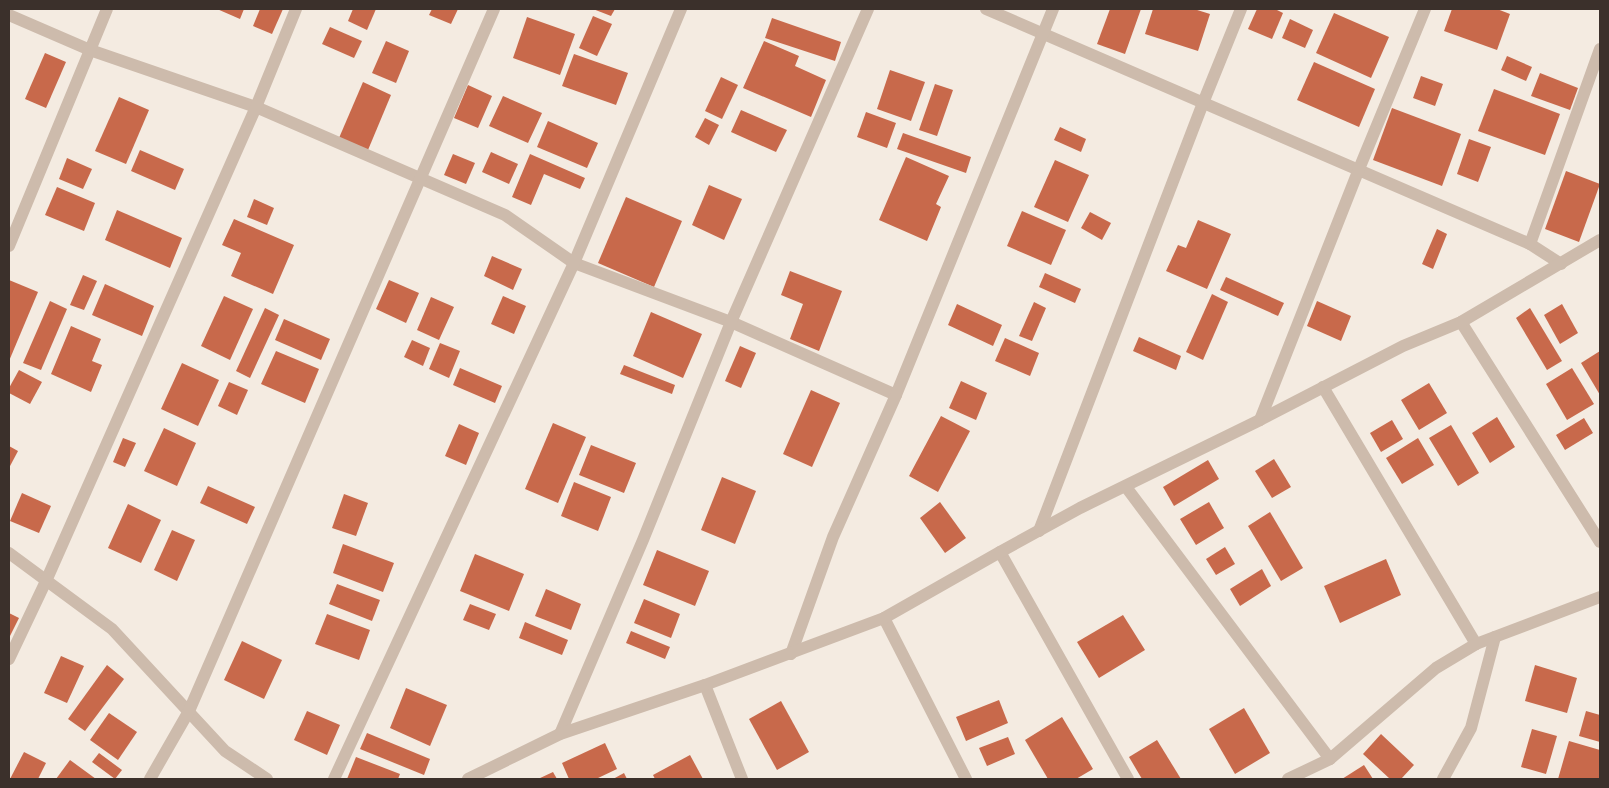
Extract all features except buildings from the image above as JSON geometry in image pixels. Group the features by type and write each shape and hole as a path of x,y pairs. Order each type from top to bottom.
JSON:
{"street":[{"path":"9,246 107,9"},
{"path":"9,660 46,581 256,107 296,9"},
{"path":"150,779 189,710 494,9"},
{"path":"334,779 574,264 681,9"},
{"path":"560,734 643,540 731,322 868,9"},
{"path":"986,9 1530,244 1561,264"},
{"path":"791,654 833,537 896,395 1053,9"},
{"path":"1039,531 1203,103 1241,9"},
{"path":"1260,420 1359,169 1425,9"},
{"path":"9,15 90,50 256,107 505,215 574,264 731,322 896,395"},
{"path":"1530,244 1600,49"},
{"path":"468,779 560,734 705,685 884,618 1080,508 1260,420 1403,346 1461,322 1600,240"},
{"path":"1461,322 1600,542"},
{"path":"1323,387 1476,644"},
{"path":"1126,486 1330,759"},
{"path":"1000,552 1128,779"},
{"path":"9,553 112,629 225,751 267,779"},
{"path":"1288,779 1330,759 1436,668 1476,644 1600,597"},
{"path":"884,618 966,779"},
{"path":"1446,779 1471,728 1495,637"},
{"path":"705,685 742,779"}]}
